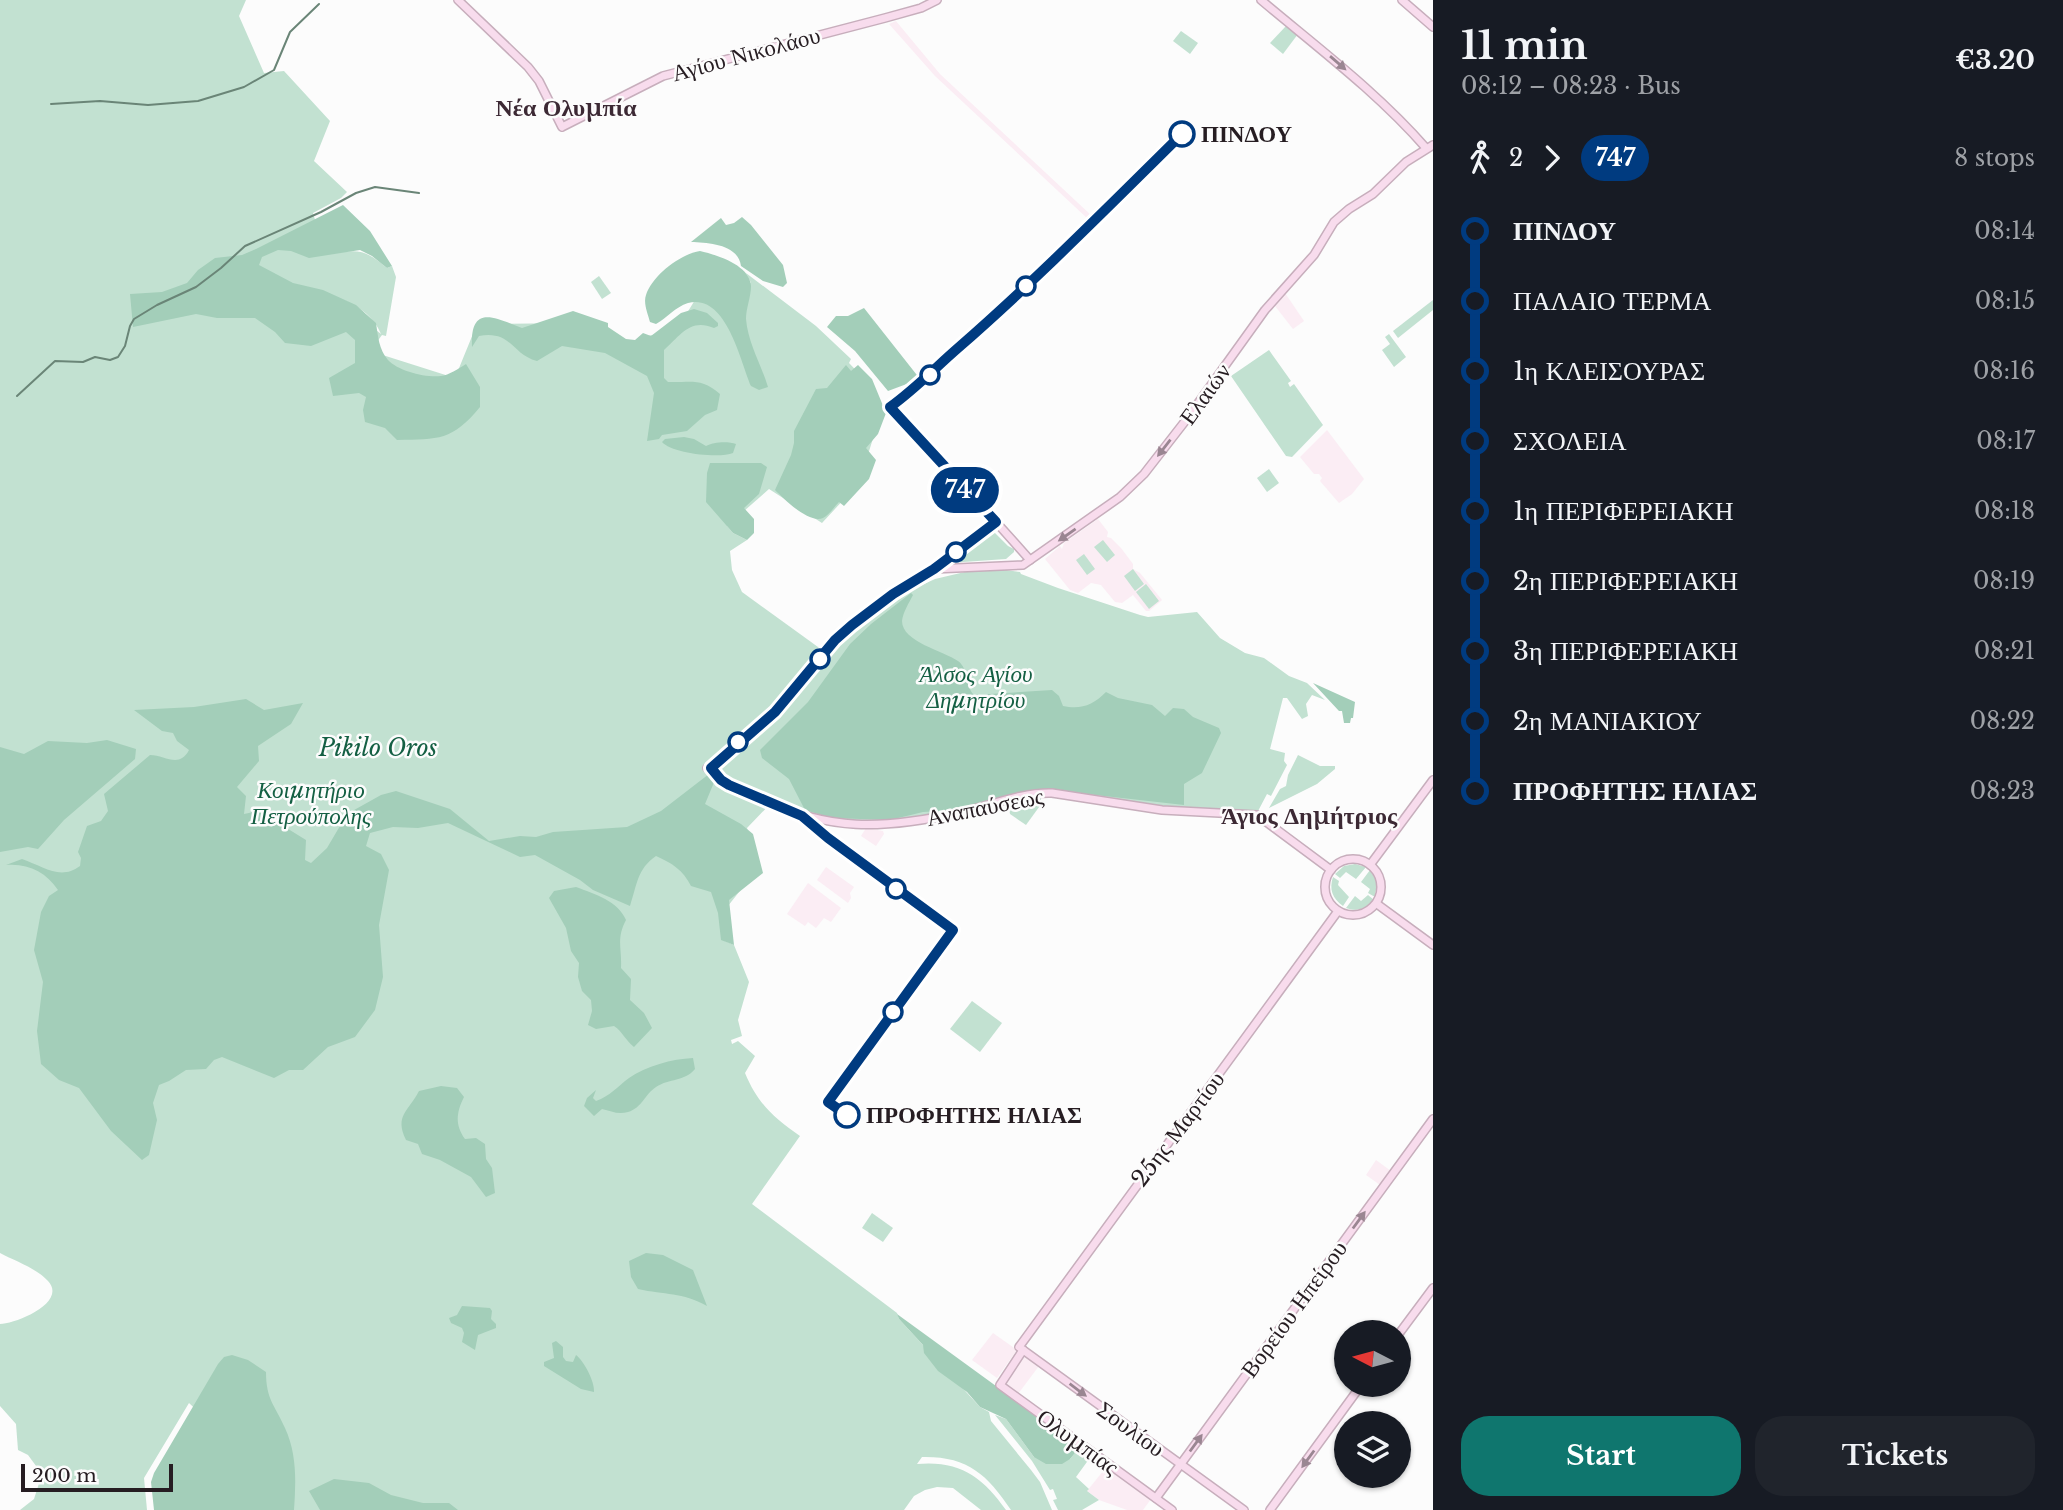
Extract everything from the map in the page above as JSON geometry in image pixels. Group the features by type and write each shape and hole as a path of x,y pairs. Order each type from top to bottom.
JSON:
{"street":[{"name":"Αγίου Νικολάου","path":"458,0 528,67 539,81 562,127 663,76 885,18 921,8 937,0"},
{"path":"1261,0 1318,45 1430,147"},
{"path":"1402,0 1433,27"},
{"name":"Ελαιών","path":"934,569 1019,565 1104,509 1134,485 1265,310 1314,256 1334,222 1373,194 1406,162 1430,147"},
{"path":"934,569 996,522 1030,560"},
{"name":"Αναπαύσεως","path":"934,569 893,594 835,640 775,712 709,768 721,780 802,816 852,824 897,825 1041,793 1162,810 1257,815 1331,870"},
{"path":"1370,865 1433,780"},
{"path":"1349,859 1359,859 1370,865 1377,872 1381,883 1377,904 1360,915 1338,911 1329,902 1326,894 1326,882 1331,870 1349,859"},
{"path":"1377,904 1433,945"},
{"name":"25ης Μαρτίου","path":"1000,1385 1021,1348 1338,911"},
{"name":"Βορείου Ηπείρου","path":"1156,1498 1433,1119"},
{"path":"1409,1320 1433,1288"},
{"name":"Σουλίου","path":"1021,1348 1244,1510"},
{"name":"Ολυμπίας","path":"1000,1385 1172,1510"},
{"path":"1270,1510 1353,1397"}],"shaded area":[{"path":"896,21 940,74 1092,216 1089,220 935,76 889,24"},
{"path":"1285,293 1304,321 1293,329 1275,306"},
{"path":"1327,430 1364,479 1352,494 1339,503 1320,481 1322,478 1319,474 1314,474 1300,457"},
{"path":"1098,519 1108,532 1107,537 1121,548 1133,564 1133,569 1140,573 1162,600 1149,611 1146,611 1133,595 1122,603 1115,602 1101,585 1091,583 1078,593 1070,590 1045,559 1060,546 1062,549 1064,543"},
{"path":"866,828 883,831 884,834 876,846 861,836"},
{"path":"826,867 854,887 848,903 817,880"},
{"path":"808,883 841,908 831,922 824,918 816,928 808,922 805,926 787,914"},
{"path":"1376,1160 1391,1171 1380,1185 1366,1175"},
{"path":"993,1333 1017,1350 997,1378 972,1360"},
{"path":"1024,1355 1039,1366 1018,1394 1005,1384"},
{"path":"1104,1470 1114,1473 1151,1499 1143,1510 1127,1510 1099,1500 1087,1491"}],"green space":[{"name":"Pikilo Oros","path":"0,0 246,0 239,16 264,73 284,71 330,121 314,161 347,192 313,213 325,254 352,251 364,253 387,268 392,266 396,277 386,336 382,335 370,351 455,378 477,324 583,323 632,343 677,329 718,263 751,283 746,273 816,326 851,359 849,363 872,387 876,429 859,483 822,523 769,489 727,526 733,533 747,540 730,551 732,570 742,592 818,647 837,644 880,609 935,579 969,571 999,569 1020,572 1058,588 1148,617 1197,612 1220,638 1245,653 1264,658 1289,676 1307,683 1325,700 1312,695 1306,704 1308,716 1302,719 1287,698 1283,698 1270,749 1285,753 1284,761 1287,765 1271,796 1267,794 1257,813 1181,808 1055,792 890,822 830,820 774,800 747,828 758,868 724,911 725,941 734,945 749,982 738,1020 742,1036 731,1040 732,1044 738,1041 755,1056 745,1073 761,1102 800,1136 752,1204 897,1313 899,1319 980,1407 989,1412 991,1421 1040,1482 1052,1510 1011,1510 984,1477 964,1464 922,1457 917,1464 945,1465 969,1473 988,1488 1006,1510 981,1510 953,1488 937,1487 914,1496 904,1510 265,1510 227,1439 189,1403 144,1478 147,1510 20,1510 34,1499 42,1474 28,1455 18,1450 16,1424 0,1406 0,1324 37,1311 51,1297 52,1289 38,1272 0,1253","holes":["338,298 369,316 381,334"]},
{"path":"1286,26 1298,34 1283,54 1270,43"},
{"path":"1181,31 1198,43 1190,54 1173,41"},
{"path":"343,205 370,231 392,266 387,268 360,250 309,258 291,251 278,250 262,257 259,265 293,283 323,290 356,305 376,323 383,352 388,360 398,367 413,373 441,376 466,364 480,387 480,407 453,432 434,438 397,440 385,428 365,422 363,410 366,397 359,393 333,396 329,378 355,363 355,340 346,332 311,346 285,343 255,318 217,318 196,314 133,327 130,294 162,292 187,283 198,270 215,258 242,255"},
{"path":"742,217 783,265 787,283 783,287 763,281 741,266 739,259 729,249 714,244 691,242 721,218 726,225"},
{"path":"700,251 732,262 745,272 749,279 751,286 746,315 747,328 768,387 759,390 751,386 730,331 712,308 701,303 688,303 656,324 650,322 645,298 649,288 660,274 676,261"},
{"path":"599,276 611,293 602,299 591,282"},
{"path":"1433,300 1433,310 1398,338 1393,331"},
{"path":"864,308 920,379 888,391 855,351 827,327 836,316 848,316"},
{"path":"694,309 707,313 718,326 692,327 664,350 664,378 668,382 707,385 720,394 717,410 705,415 687,431 662,435 659,439 647,441 654,393 647,376 605,353 562,346 537,361 522,354 505,340 490,335 479,336 472,347 475,324 486,317 522,328 573,311 608,323 608,327 626,339 635,340 643,333 651,336 681,313"},
{"path":"1389,334 1406,357 1394,367 1382,350 1390,344 1385,337"},
{"path":"1269,350 1291,381 1288,383 1290,387 1294,384 1323,425 1292,457 1286,456 1231,376"},
{"path":"846,365 851,371 858,365 872,379 886,413 878,434 866,448 876,460 869,479 844,506 839,502 825,517 817,519 797,510 775,490 791,455 794,431 816,389 827,388"},
{"path":"684,437 706,446 721,442 736,444 733,453 717,455 685,452 662,442 665,439"},
{"path":"710,463 761,463 767,467 759,494 744,508 754,519 754,533 747,540 733,533 706,502"},
{"path":"1269,469 1279,483 1267,492 1257,478"},
{"path":"992,530 1014,549 1006,559 949,563"},
{"path":"1103,540 1115,555 1107,562 1094,547"},
{"path":"1084,554 1095,569 1087,575 1076,560"},
{"path":"1133,569 1144,584 1135,591 1124,576"},
{"path":"1146,584 1159,601 1149,609 1136,592"},
{"path":"911,593 913,595 902,621 904,628 916,640 958,661 964,668 974,695 1052,690 1059,696 1063,706 1081,707 1106,692 1118,698 1152,705 1165,716 1173,708 1184,709 1193,717 1219,728 1221,733 1202,773 1184,784 1184,805 1042,789 954,810 923,812 890,820 831,818 805,810 789,779 762,758 760,750 808,702 850,644"},
{"path":"1313,683 1355,702 1350,723 1344,723 1342,711"},
{"path":"246,699 264,710 303,703 291,724 258,746 259,761 237,787 246,796 244,814 259,811 306,840 305,860 311,863 327,848 347,814 381,795 396,791 450,809 489,841 520,836 536,837 553,832 627,827 661,811 709,774 715,780 705,804 741,824 753,834 763,873 729,900 734,945 721,940 718,913 711,892 691,886 676,868 656,856 641,872 630,906 593,890 535,855 520,857 448,823 418,828 393,827 370,833 366,846 381,854 389,870 379,925 383,977 375,1010 355,1037 328,1047 303,1070 289,1070 274,1078 222,1057 214,1060 206,1069 186,1070 159,1085 153,1103 157,1120 149,1155 142,1160 111,1131 79,1088 59,1080 41,1064 37,1031 43,982 34,950 41,912 49,896 58,890 48,878 36,870 6,865 22,859 58,872 80,866 81,858 78,852 87,826 101,821 108,811 104,794 150,755 171,760 185,756 189,750 177,741 173,733 162,731 134,710 194,707"},
{"path":"107,740 136,749 135,759 64,820 38,849 28,847 0,852 0,747 24,754 48,741 87,743"},
{"path":"1298,755 1320,766 1335,766 1335,769 1317,784 1269,808 1280,789 1286,786 1288,775"},
{"path":"1040,796 1042,803 1026,825 1010,814 1008,803"},
{"path":"1355,864 1366,867 1356,879 1346,872 1340,878 1335,874 1344,866"},
{"path":"1370,870 1377,882 1375,897 1368,893 1370,889 1361,882"},
{"path":"1333,877 1339,881 1338,885 1349,897 1343,906 1332,893"},
{"path":"576,887 612,903 626,920 620,938 621,968 631,979 630,1000 644,1013 652,1028 634,1047 614,1026 596,1029 588,1025 592,1011 591,1000 582,991 578,977 579,963 571,951 566,928 549,898 554,891"},
{"path":"1368,895 1374,900 1368,906 1358,910 1346,908 1355,896 1361,901"},
{"path":"972,1001 1002,1023 980,1052 950,1029"},
{"path":"693,1058 695,1069 691,1073 656,1087 633,1110 621,1113 602,1109 594,1116 584,1106 587,1098 596,1090 593,1098 596,1101 643,1070"},
{"path":"441,1086 457,1088 464,1097 459,1108 458,1124 465,1139 476,1138 485,1144 495,1193 486,1197 471,1177 440,1160 422,1154 418,1144 406,1140 402,1119 407,1109 419,1091"},
{"path":"872,1213 893,1228 883,1242 862,1228"},
{"path":"646,1253 663,1255 693,1270 707,1306 681,1296 638,1289 631,1277 629,1261"},
{"path":"462,1306 490,1308 491,1319 496,1324 496,1328 478,1335 475,1350 462,1342 462,1328 451,1323 449,1318 457,1315"},
{"path":"897,1314 1080,1447 1062,1464 1046,1464 1034,1457 1006,1419 980,1407 967,1392 938,1371 924,1353 923,1345"},
{"path":"556,1341 563,1347 566,1361 573,1362 576,1355 582,1362 591,1377 594,1392 581,1389 544,1366 544,1362 554,1358 552,1343"},
{"path":"232,1355 248,1360 266,1372 269,1396 292,1448 294,1510 154,1510 151,1482 154,1473 218,1364 224,1357"},
{"path":"995,1415 1006,1419 1034,1457 1070,1459 1080,1447 1092,1455 1076,1477 1089,1489 1087,1491 1099,1500 1082,1510 1058,1510 1053,1500 1057,1499 1053,1489 1050,1490 1032,1461"},
{"path":"334,1479 369,1483 391,1495 423,1503 449,1503 458,1510 320,1510 309,1491"}],"waterway":[{"path":"51,104 100,101 148,105 198,101 244,87 274,70 290,32 319,4"},
{"path":"17,396 55,361 83,362 95,357 110,360 118,357 125,346 134,319 196,287 245,246 356,193 375,187 419,193"}],"bus line":[{"name":"747","path":"847,1115 828,1102 953,930 802,816 729,785 711,768 775,712 835,640 852,625 893,594 934,569 996,522 890,407 910,393 998,314 1182,134"}],"place":[{"name":"ΠΙΝΔΟΥ","path":"1182,134"},
{"name":"ΠΡΟΦΗΤΗΣ ΗΛΙΑΣ","path":"847,1115"}],"district":[{"name":"Νέα Ολυμπία","path":"566,108"},
{"name":"Άγιος Δημήτριος","path":"1309,816"}],"park label":[{"name":"Άλσος Αγίου Δημητρίου","path":"976,687"},
{"name":"Κοιμητήριο Πετρούπολης","path":"311,803"}]}
